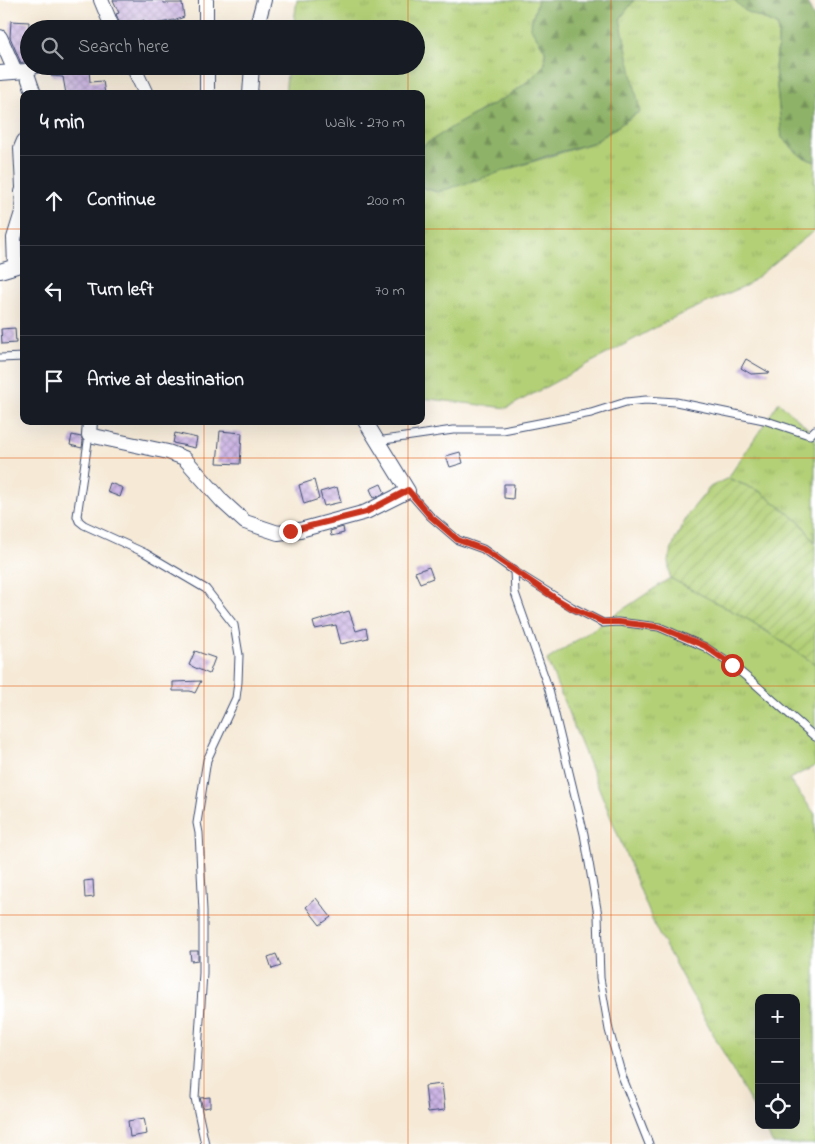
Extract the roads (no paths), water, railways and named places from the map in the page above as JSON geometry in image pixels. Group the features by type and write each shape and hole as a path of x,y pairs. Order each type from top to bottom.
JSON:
{"street":[{"path":"101,0 109,20"},
{"path":"206,0 206,20"},
{"path":"258,20 264,0"},
{"path":"0,37 20,62"},
{"path":"0,73 20,71"},
{"path":"28,75 33,90"},
{"path":"137,75 144,90"},
{"path":"207,75 207,90"},
{"path":"250,90 251,75"},
{"path":"0,271 20,265 14,238 20,219"},
{"path":"90,428 184,458 223,502 245,522 278,533 300,530 366,512 408,490 368,425"}],"lane":[{"path":"0,358 20,357"},
{"path":"377,440 453,430 503,430 591,413 626,402 646,400 676,402 764,420 810,435 815,430"},
{"path":"90,428 77,516 79,521 145,553 206,588 234,625 239,654 236,698 207,760 197,823 203,911 203,964 195,1098 205,1144"},
{"path":"408,490 430,516 458,540 483,549 555,598 603,622 659,627 705,646 755,684 815,737"},
{"path":"514,571 515,593 549,690 584,834 598,915 599,972 609,1030 622,1076 650,1144"}]}
